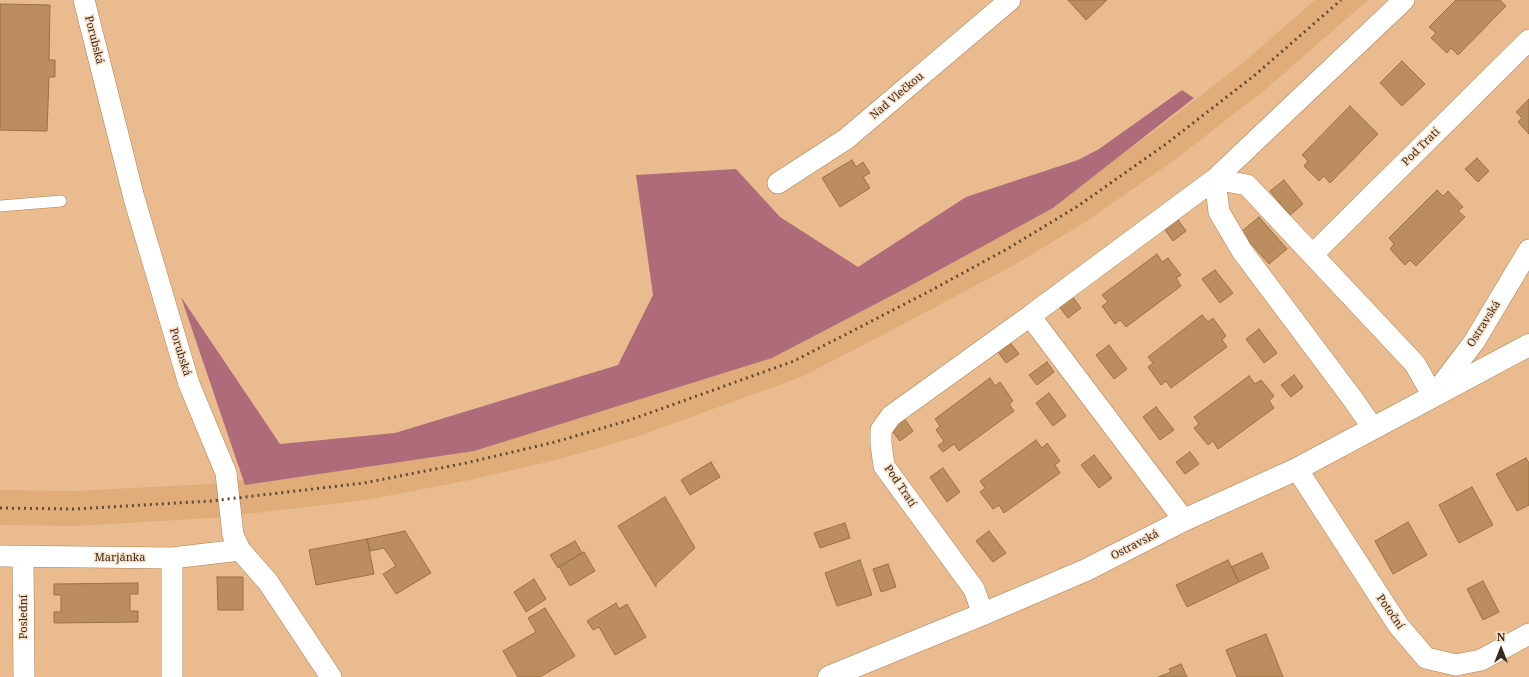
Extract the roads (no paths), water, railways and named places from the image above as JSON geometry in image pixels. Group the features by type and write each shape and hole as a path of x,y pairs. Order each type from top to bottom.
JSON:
{"main road":[{"name":"Ostravská","path":"829,677 984,614 1086,570 1184,520 1297,469 1529,345"}],"street":[{"name":"Porubská","path":"84,0 134,198 189,384 226,473 233,535 240,550 268,582 331,677"},
{"name":"Nad Vlečkou","path":"778,183 846,139 1010,0"},
{"name":"Pod Tratí","path":"984,614 974,589 884,466 880,444 881,430 891,416 1030,316 1215,179 1404,0"},
{"name":"Pod Tratí","path":"1312,254 1529,40"},
{"path":"1373,428 1242,251 1219,212 1215,179 1247,185 1415,364 1433,396"},
{"name":"Ostravská","path":"1433,396 1474,342 1529,250"},
{"path":"1030,316 1184,520"},
{"name":"Potoční","path":"1297,469 1394,619 1426,658 1456,665 1481,660 1529,634"},
{"name":"Marjánka","path":"0,556 172,558 240,550"},
{"name":"Poslední","path":"23,557 24,677"},
{"path":"172,558 172,677"}],"lane":[{"path":"0,206 61,201"}],"railway":[{"path":"0,508 75,509 211,501 364,483 466,463 555,442 630,420 794,361 928,292 1007,249 1078,206 1166,144 1255,75 1341,0"}]}
